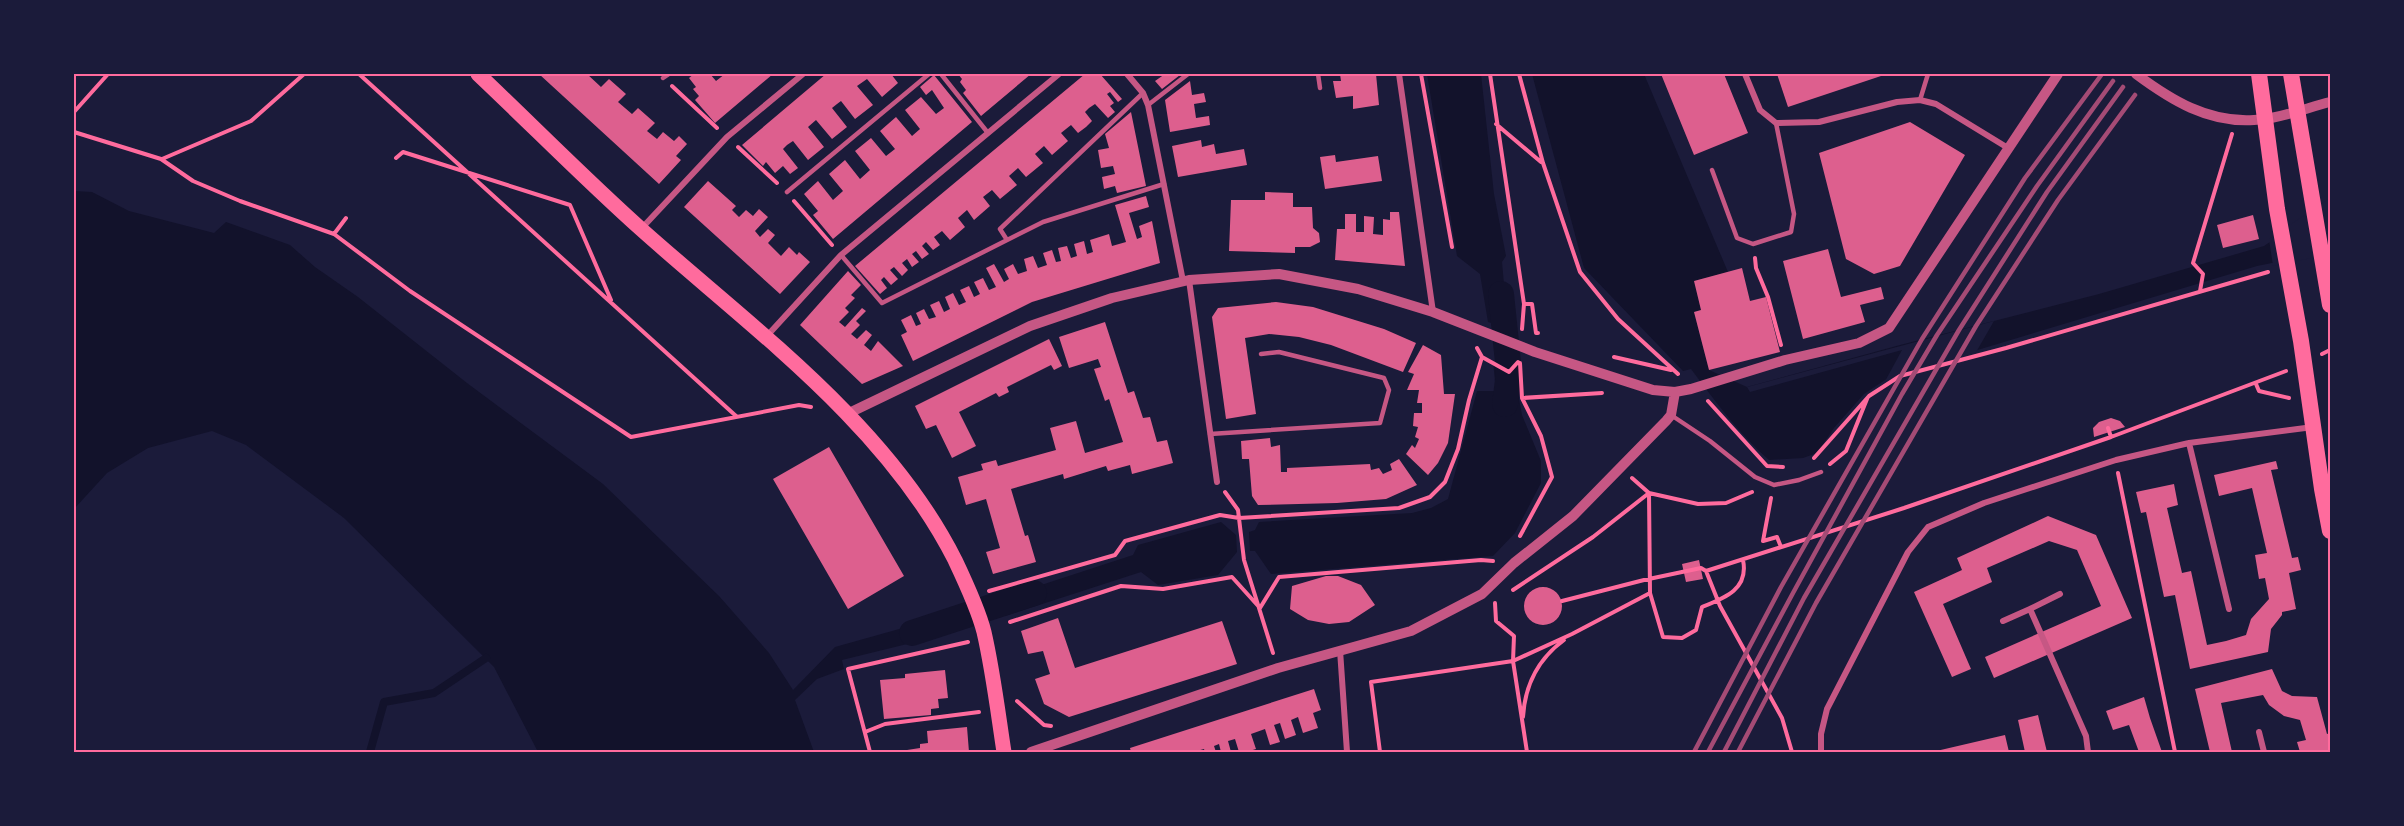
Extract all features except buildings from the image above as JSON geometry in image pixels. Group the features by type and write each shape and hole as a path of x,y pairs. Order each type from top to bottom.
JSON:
{"highway":[{"path":"2259,74 2277,209 2301,341 2322,489 2331,531"},
{"path":"2291,74 2331,305"}],"main road":[{"path":"478,74 640,229 765,338 846,414 878,448 920,501 955,561 984,634 1004,753"}],"street":[{"path":"640,229 727,137 803,74"},
{"path":"765,338 841,255 1059,74"},
{"path":"1127,74 1143,93 1148,105 1186,281 1217,482"},
{"path":"1399,74 1433,312"},
{"path":"1745,74 1761,110 1776,123 1819,122 1897,102 1920,100 1936,104 2008,147"},
{"path":"846,414 1030,327 1112,298 1186,281 1279,274 1358,289 1433,312 1535,352 1653,390 1675,392 1692,389 1785,360 1859,343 1888,328 2058,74"},
{"path":"2136,74 2163,94 2207,116 2256,120 2331,102"},
{"path":"1031,753 1278,668 1411,631 1482,594 1515,563 1573,516 1671,415 1675,392"},
{"path":"1821,753 1821,734 1827,709 1908,552 1928,527 1984,503 2116,460 2189,443 2314,427"},
{"path":"2189,443 2229,609"},
{"path":"2003,621 2060,594"},
{"path":"2030,609 2086,736 2088,753"},
{"path":"1340,649 1347,753"},
{"path":"2259,732 2264,753"}],"lane":[{"path":"663,78 669,74"},
{"path":"787,192 929,74"},
{"path":"941,74 988,133"},
{"path":"1148,105 1188,74"},
{"path":"1318,74 1320,88"},
{"path":"1920,100 1928,74"},
{"path":"1007,240 1000,229 1143,93"},
{"path":"1712,170 1737,238 1754,244 1791,232 1794,214 1776,123"},
{"path":"841,255 882,303 1043,222 1164,184"},
{"path":"1210,434 1380,423 1389,390 1384,378 1279,352 1261,354"},
{"path":"1671,415 1710,441 1755,477 1774,484 1799,480 1821,472"}],"path":[{"path":"74,112 108,74"},
{"path":"161,159 251,121 304,74"},
{"path":"360,74 737,416"},
{"path":"1421,74 1452,248"},
{"path":"1490,74 1524,304 1522,337"},
{"path":"1519,74 1543,163 1580,273 1618,319 1671,370 1610,356"},
{"path":"663,78 787,192 841,255"},
{"path":"2200,291 2203,274 2193,263 2236,120"},
{"path":"1496,124 1543,163"},
{"path":"74,132 161,159 193,181 240,201 334,234 410,291 631,437 799,405 846,414"},
{"path":"396,158 403,152 570,205 613,304"},
{"path":"334,234 346,218"},
{"path":"1754,244 1756,268 1768,297 1785,360"},
{"path":"1812,462 1869,396 1900,376 2006,348 2279,269"},
{"path":"1524,304 1532,303 1536,333 1546,336"},
{"path":"990,591 1114,555 1125,541 1220,515 1239,518 1400,507 1431,497 1444,482 1458,449 1482,357 1509,372 1520,360 1522,398 1541,436 1552,477 1520,534 1515,563 1481,560 1279,577 1260,608"},
{"path":"1706,571 2111,437 2264,381 2293,368"},
{"path":"2256,384 2259,391 2287,397"},
{"path":"1522,398 1606,393"},
{"path":"1821,472 1846,451 1869,396"},
{"path":"1719,414 1767,466 1786,467"},
{"path":"2108,428 2111,437"},
{"path":"2116,460 2175,753"},
{"path":"1621,466 1649,493 1698,504 1726,503 1774,484"},
{"path":"1217,482 1238,510 1244,560 1278,668"},
{"path":"1774,484 1763,541 1777,537 1781,547"},
{"path":"1649,493 1650,592 1663,637 1682,638 1696,630 1702,608 1723,599 1737,589 1742,580 1743,560"},
{"path":"1505,596 1593,537 1649,493"},
{"path":"1562,602 1644,580 1701,568 1706,571 1720,605 1782,718 1792,753"},
{"path":"1010,622 1121,586 1163,589 1232,577 1260,608"},
{"path":"1380,753 1371,682 1513,661 1572,634 1650,592"},
{"path":"1495,602 1496,621 1514,636 1513,661 1527,753"},
{"path":"870,753 848,669 984,634"},
{"path":"1523,727 1524,700 1528,685 1539,664 1551,650 1572,634"},
{"path":"991,674 1044,725 1061,727"},
{"path":"865,732 885,724 997,710"}],"shaded area":[{"path":"1427,74 1481,74 1494,194 1506,256 1502,262 1508,328 1488,322 1480,274 1457,256"},
{"path":"1532,74 1644,74 1728,272 1694,281 1701,310 1694,312 1709,370 1747,387 2099,294 2264,246 2330,201 2330,251 2257,266 1891,376 1864,394 1834,428 1817,453 1803,458 1769,460 1737,428 1691,369 1683,371 1584,268"},
{"path":"74,191 92,192 129,211 214,233 226,222 290,245 315,267 358,297 467,383 603,484 719,596 769,653 793,690 835,647 942,617 948,634 842,660 844,669 817,679 795,700 814,752 538,752 494,667 344,518 246,445 212,431 148,448 107,473 74,509"},
{"path":"1493,361 1514,371 1522,415 1541,461 1541,483 1515,533 1493,556 1271,574 1255,551 1250,551 1249,532 1255,530 1259,522 1412,513 1431,508 1448,499 1477,391 1496,391"},
{"path":"1221,522 1236,535 1237,552 1218,575 1158,585 1141,572 1005,616 998,599 1133,555 1138,545"}],"pier":[{"path":"2330,198 2330,254 2273,266 2269,239"},
{"path":"1994,321 1975,354 1893,379 1883,385 1902,350 1750,392 1747,387"}],"waterway":[{"path":"1501,294 1509,372 1505,404"},
{"path":"912,633 1034,593"},
{"path":"370,752 384,702 434,693 486,658"}],"railway":[{"path":"1694,752 1781,587 1922,339 2025,178 2102,74"},
{"path":"1708,752 1902,394 1937,335 2037,186 2113,81"},
{"path":"1724,752 1804,598 1959,330 2047,192 2123,87"},
{"path":"1738,752 1816,603 1976,326 2058,200 2135,95"}]}
